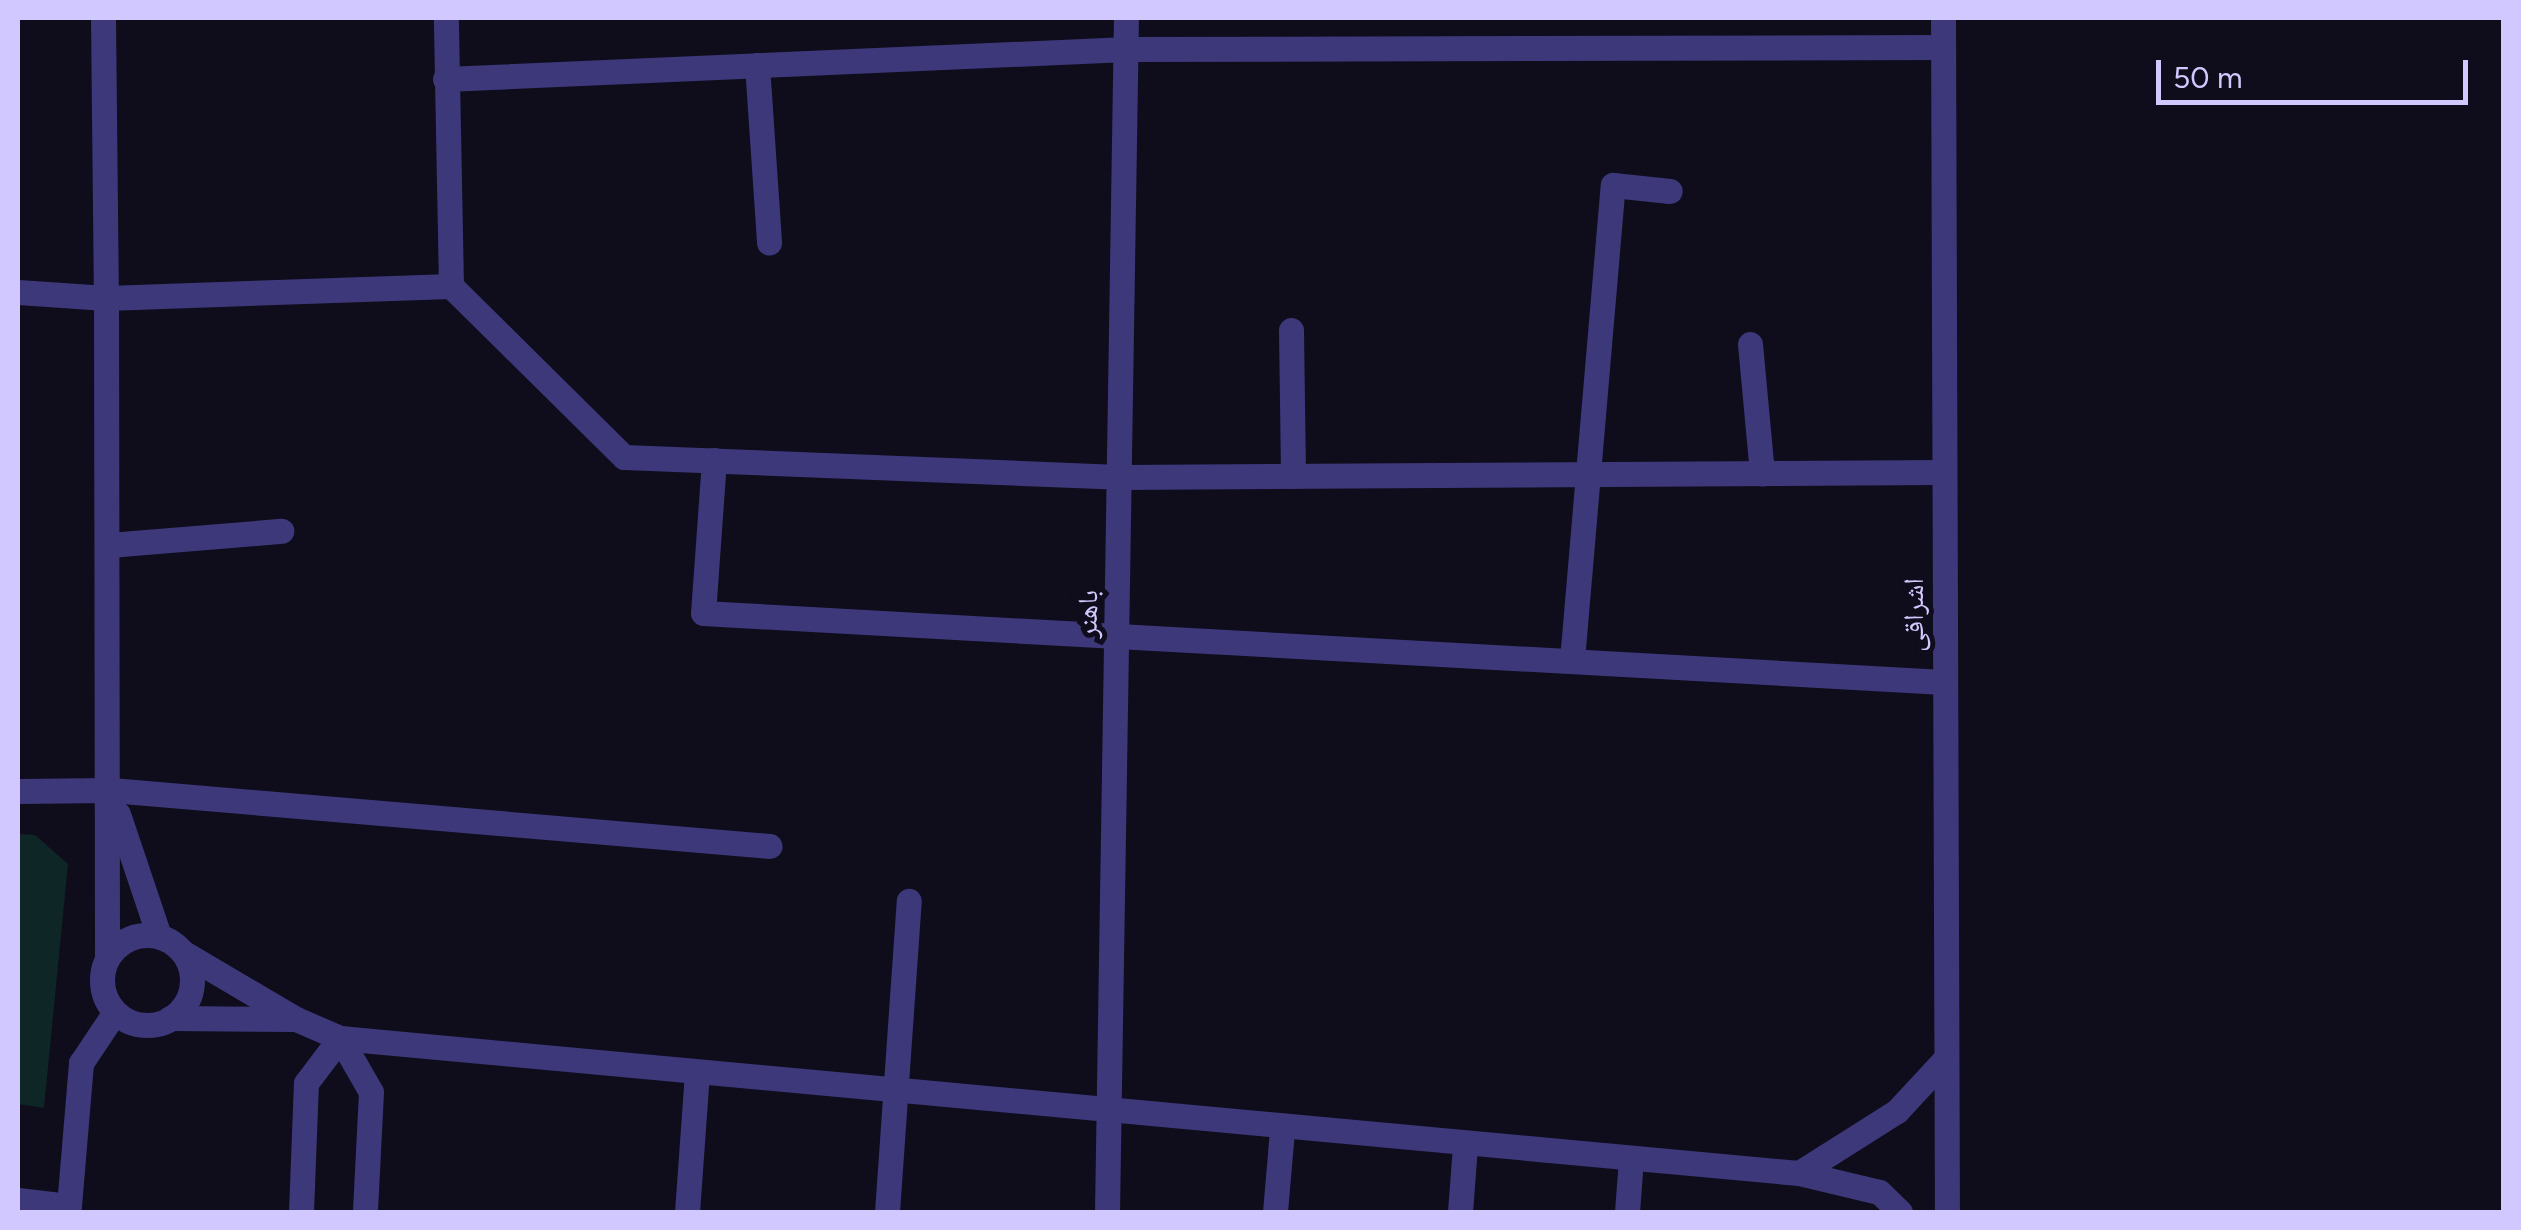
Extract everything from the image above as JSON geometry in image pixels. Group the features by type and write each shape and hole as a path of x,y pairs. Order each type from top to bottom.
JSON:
{"street":[{"path":"103,18 111,790 107,957 102,986 115,1012 142,1025 170,1018 296,1019"},
{"path":"446,18 451,286 624,456 1119,478 1942,472"},
{"name":"باهنر","path":"1107,1212 1126,18"},
{"name":"اشراقی","path":"1943,18 1947,1212"},
{"path":"445,79 1126,48 1943,47"},
{"path":"757,65 769,242"},
{"path":"1572,660 1612,185 1670,190"},
{"path":"18,292 106,298 451,286"},
{"path":"1291,330 1293,476"},
{"path":"1750,344 1762,473"},
{"path":"714,460 703,614 1116,632 1943,682"},
{"path":"109,545 281,531"},
{"path":"111,790 159,936 296,1019 340,1038 1108,1115 1799,1174 1879,1192 1900,1212"},
{"path":"18,791 111,790 770,846"},
{"path":"888,1212 909,902"},
{"path":"107,957 130,938 159,936"},
{"path":"170,1018 193,981 184,953"},
{"path":"18,1200 69,1206 81,1063 115,1012"},
{"path":"301,1212 306,1082 340,1038"},
{"path":"340,1038 371,1092 366,1212"},
{"path":"1799,1174 1897,1111 1946,1058"},
{"path":"687,1212 697,1074"},
{"path":"1275,1212 1282,1130"},
{"path":"1460,1212 1465,1146"},
{"path":"1627,1212 1632,1159"}],"green space":[{"path":"18,834 35,835 68,864 44,1108 18,1104"}]}
